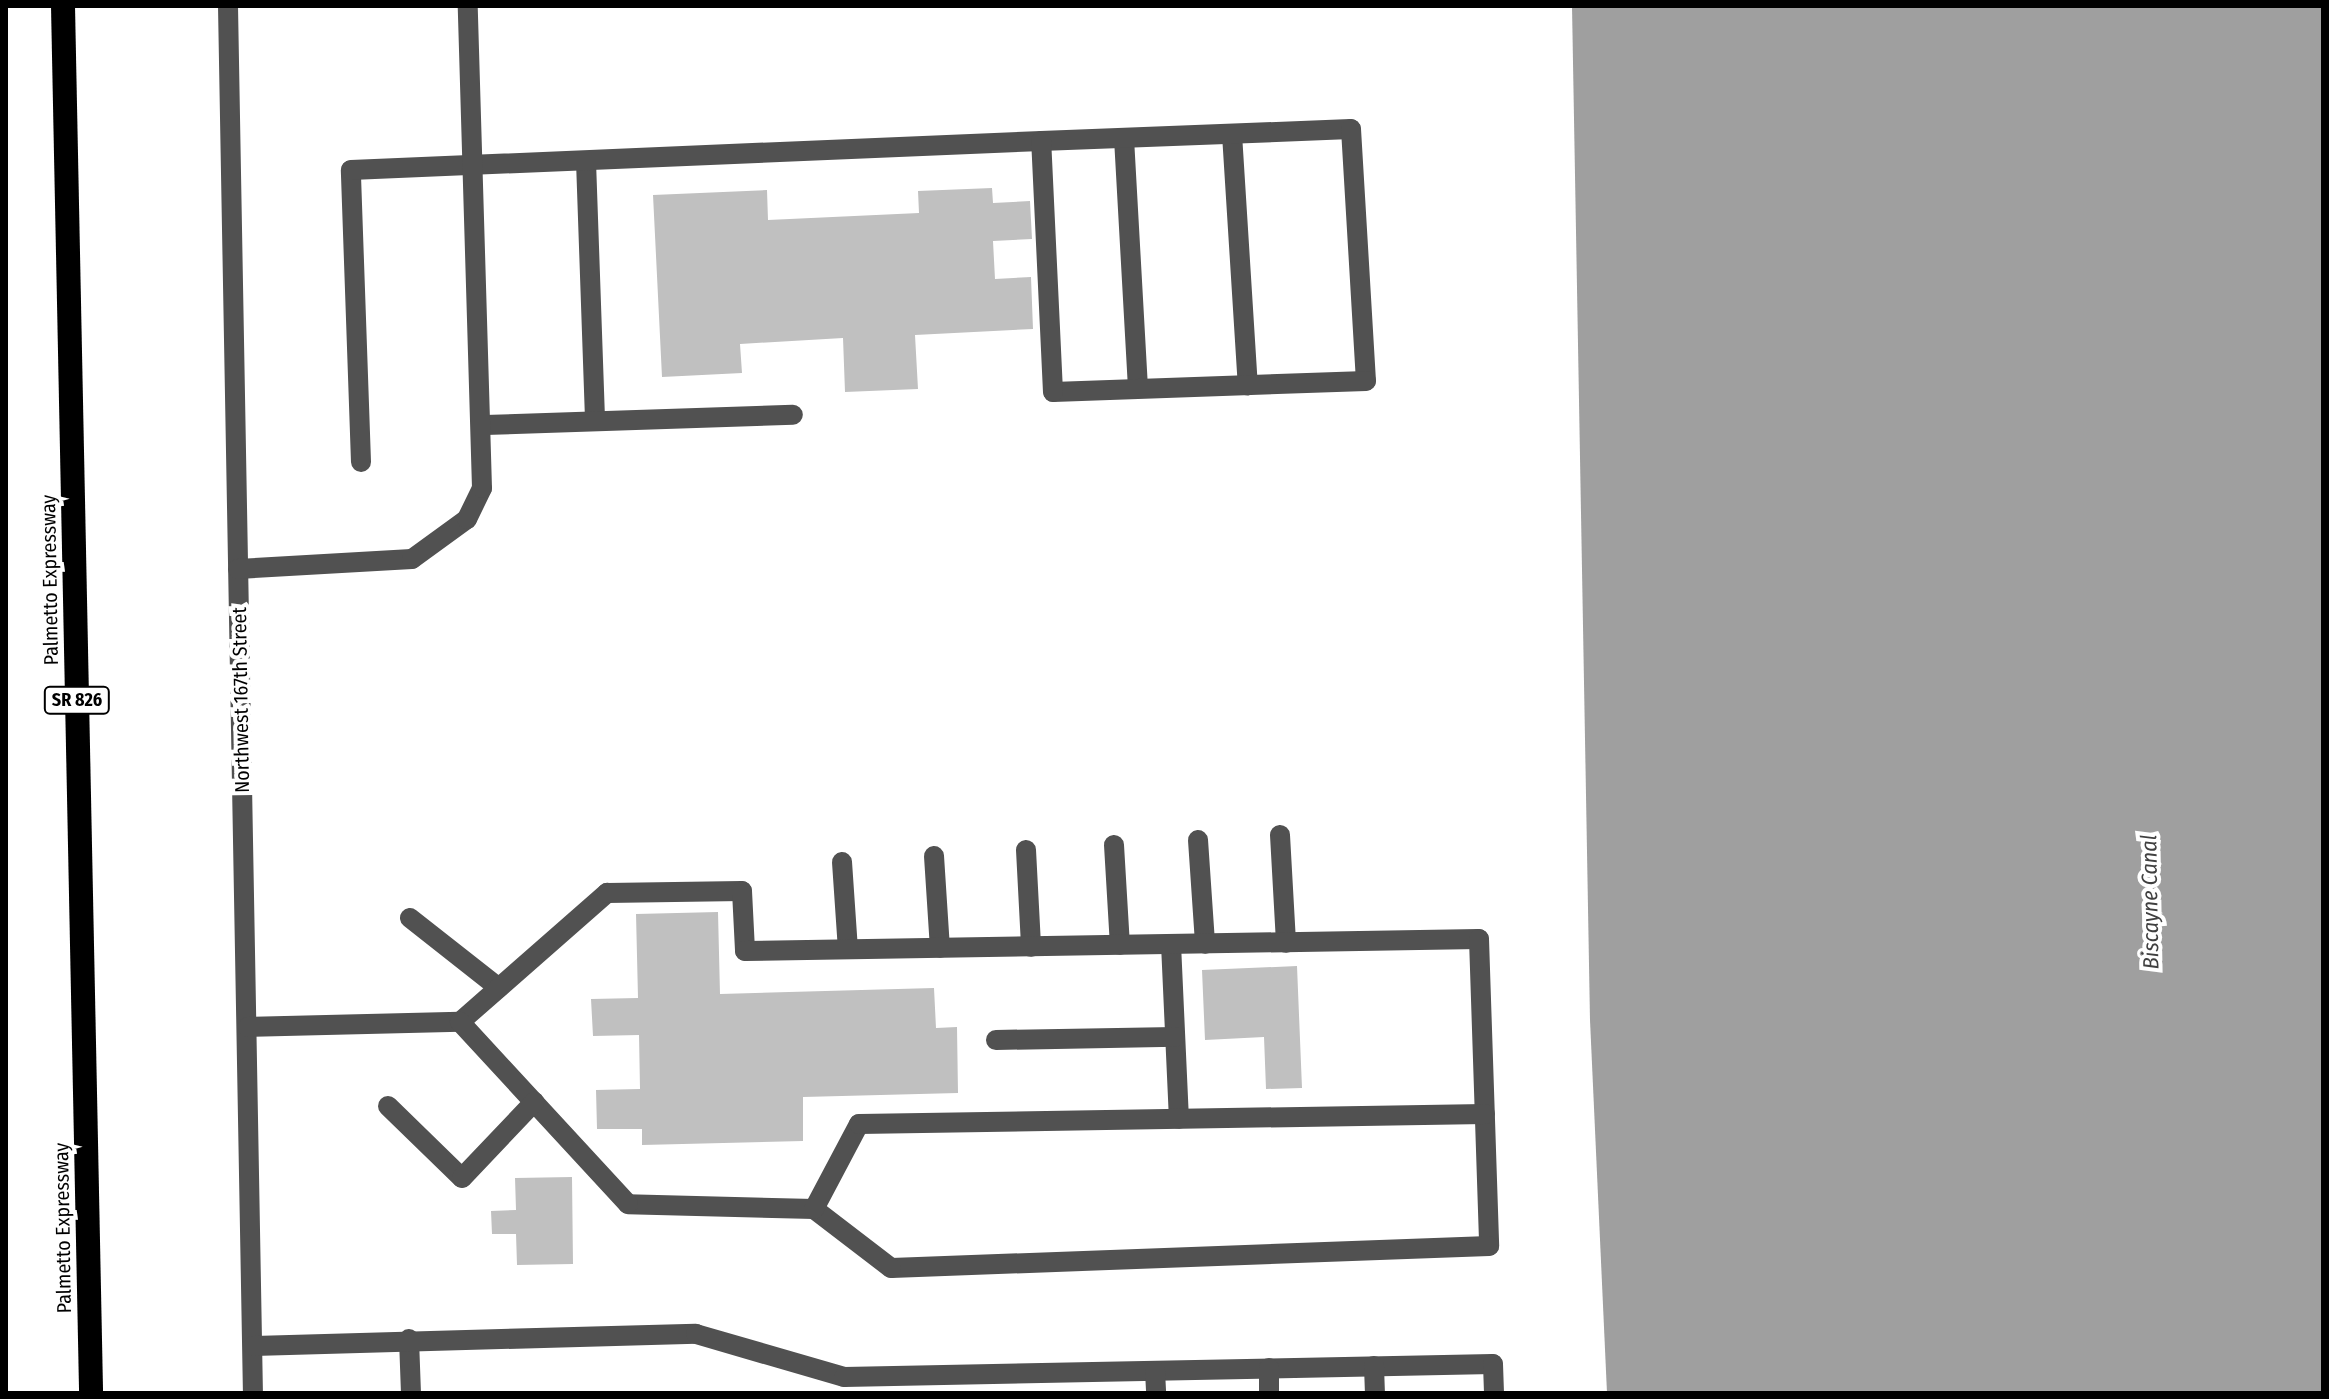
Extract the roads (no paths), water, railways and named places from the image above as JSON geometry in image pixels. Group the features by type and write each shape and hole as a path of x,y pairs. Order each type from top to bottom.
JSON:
{"highway":[{"name":"Palmetto Expressway","path":"63,6 91,1393"}],"street":[{"name":"Northwest 167th Street","path":"228,6 253,1393"},
{"path":"238,569 412,559 443,544 467,519 482,488 485,425 477,165 468,6"},
{"path":"361,462 351,170 1041,141 1351,129 1366,381 1053,392 1041,141"},
{"path":"1232,134 1248,385"},
{"path":"1124,138 1138,388"},
{"path":"586,161 595,421"},
{"path":"485,425 793,415"},
{"path":"1280,835 1286,943"},
{"path":"1198,840 1205,944"},
{"path":"1114,845 1120,945"},
{"path":"1026,850 1031,947"},
{"path":"934,856 940,948"},
{"path":"842,862 848,949"},
{"path":"248,1027 460,1022 607,893 742,891 745,951 1479,939 1489,1246 891,1268 814,1209 628,1204 460,1022"},
{"path":"410,918 499,988"},
{"path":"1171,944 1179,1119"},
{"path":"996,1040 1175,1037"},
{"path":"388,1106 462,1178 534,1102"},
{"path":"814,1209 859,1124 1485,1114"},
{"path":"253,1346 409,1339 696,1334 844,1377 910,1384 1034,1383 1155,1371 1493,1364 1494,1393"},
{"path":"409,1339 411,1393"},
{"path":"1374,1366 1375,1393"},
{"path":"1269,1368 1269,1393"},
{"path":"1155,1371 1156,1393"}],"water":[{"name":"Biscayne Canal","path":"1572,6 2323,6 2323,1393 1607,1393 1590,1020"}]}
